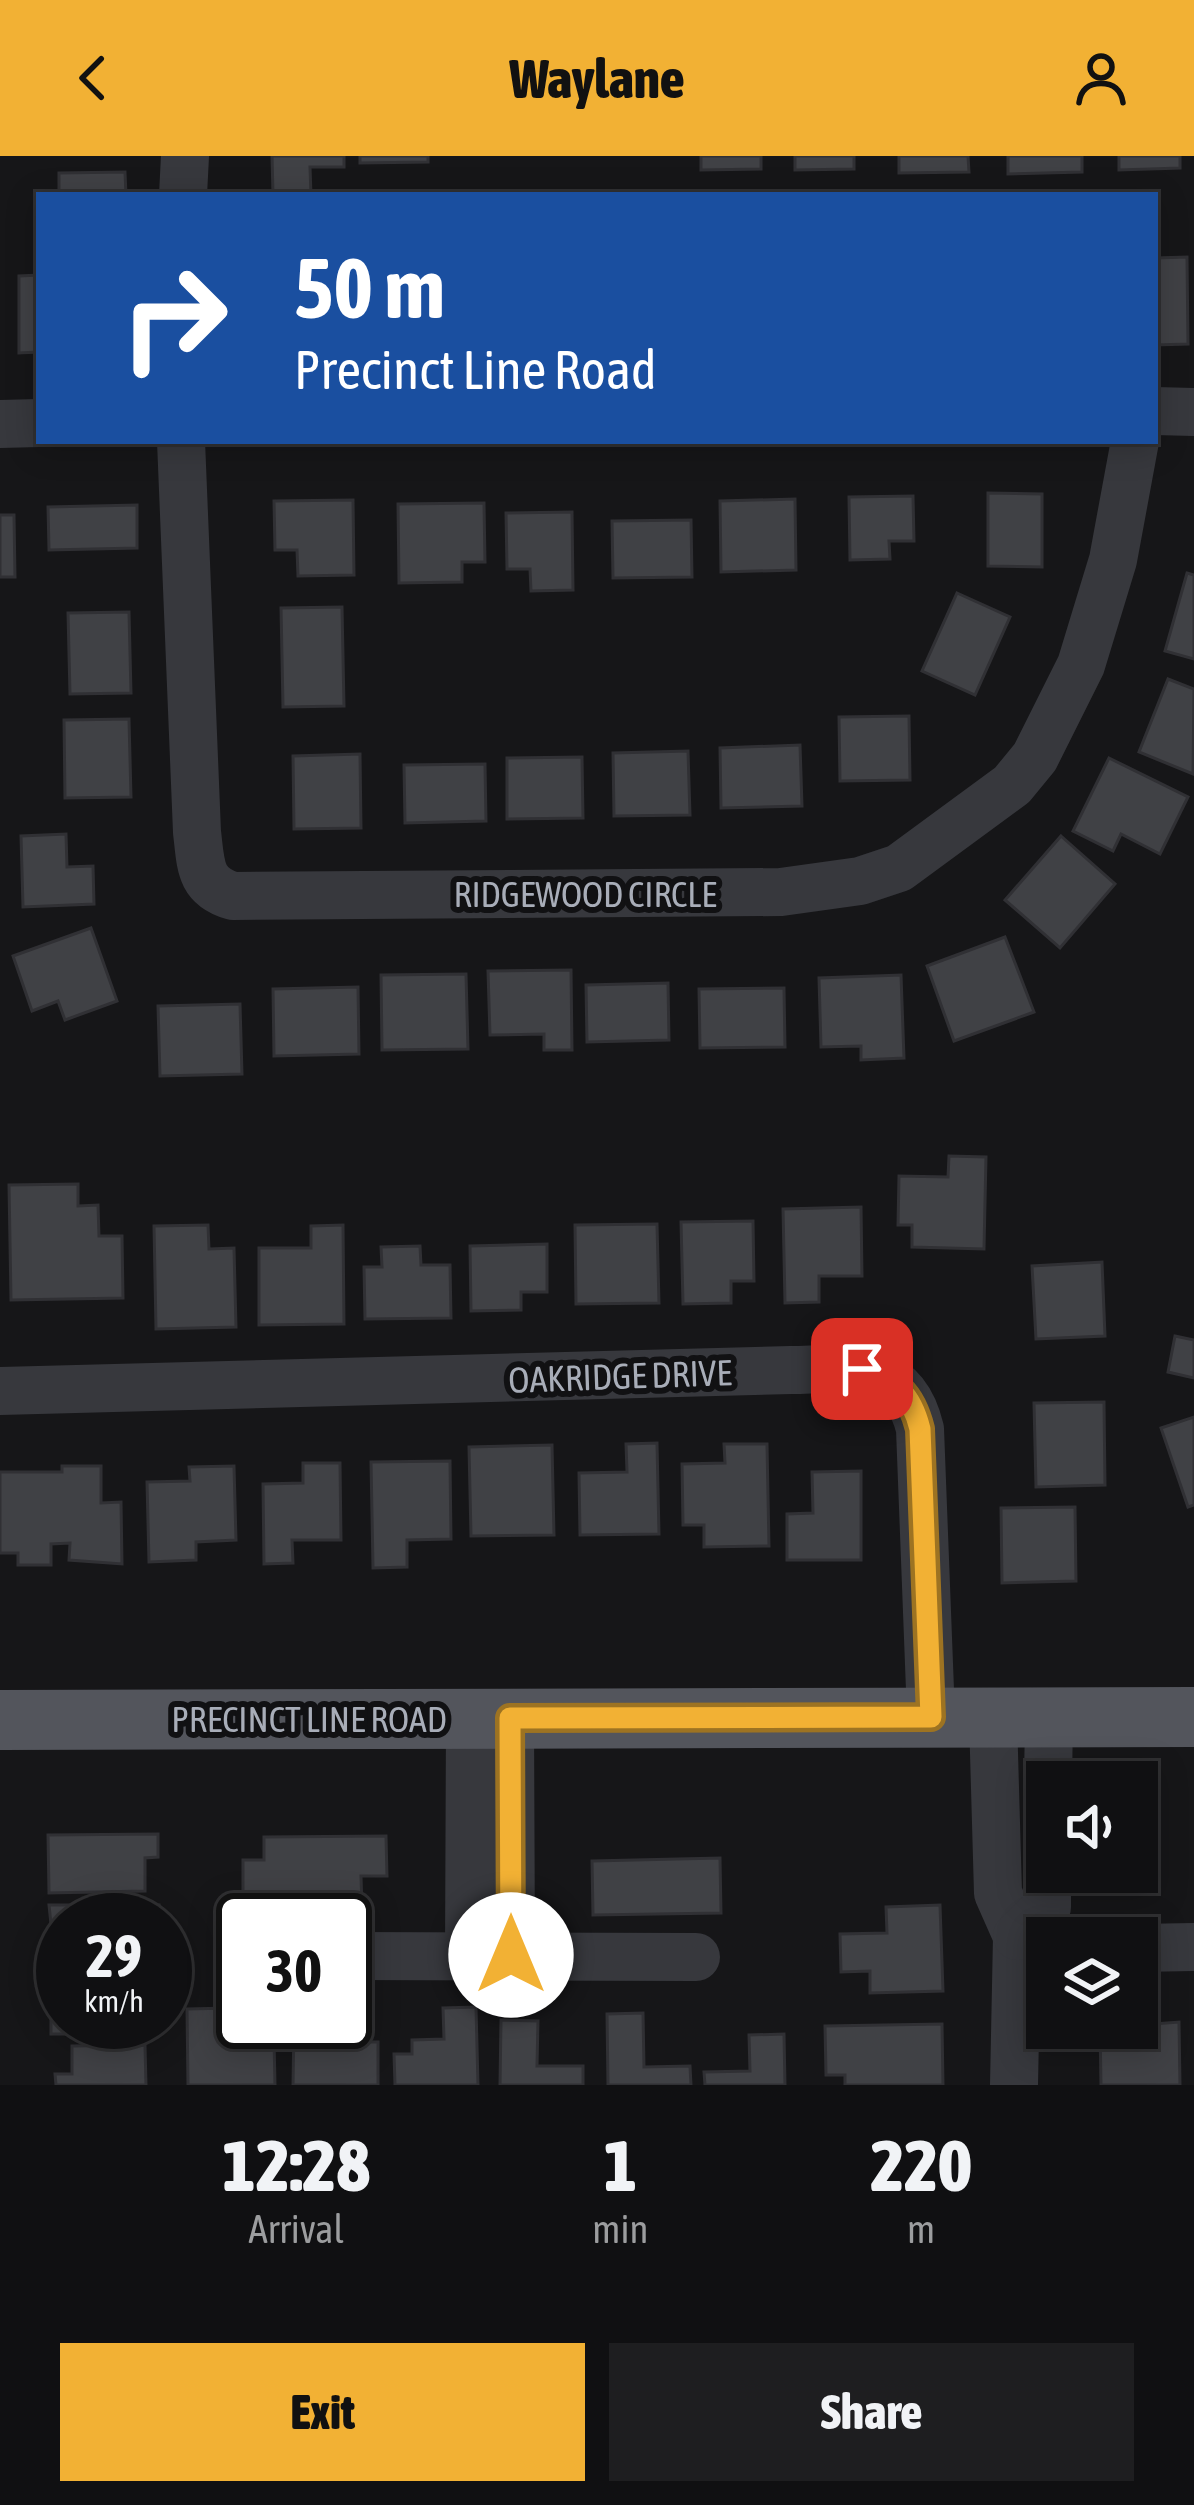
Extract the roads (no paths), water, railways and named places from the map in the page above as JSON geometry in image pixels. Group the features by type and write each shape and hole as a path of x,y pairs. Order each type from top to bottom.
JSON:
{"main road":[{"name":"PRECINCT LINE ROAD","path":"0,1720 1194,1717"}],"street":[{"path":"183,192 185,156"},
{"path":"1158,411 1194,412"},
{"path":"0,424 36,423"},
{"name":"RIDGEWOOD CIRCLE","path":"181,444 197,832 203,879 212,890 257,896 781,892 860,881 899,868 1012,784 1035,757 1081,665 1113,560 1134,444"},
{"name":"OAKRIDGE DRIVE","path":"0,1391 862,1369 890,1379 914,1403 920,1429 931,1717"},
{"path":"490,1718 490,1955"},
{"path":"1021,1719 1039,1761"},
{"path":"1021,1719 998,1893 1026,1943"},
{"path":"1158,1948 1194,1947"},
{"path":"372,1956 696,1957"},
{"path":"1014,2085 1026,1956"}]}
